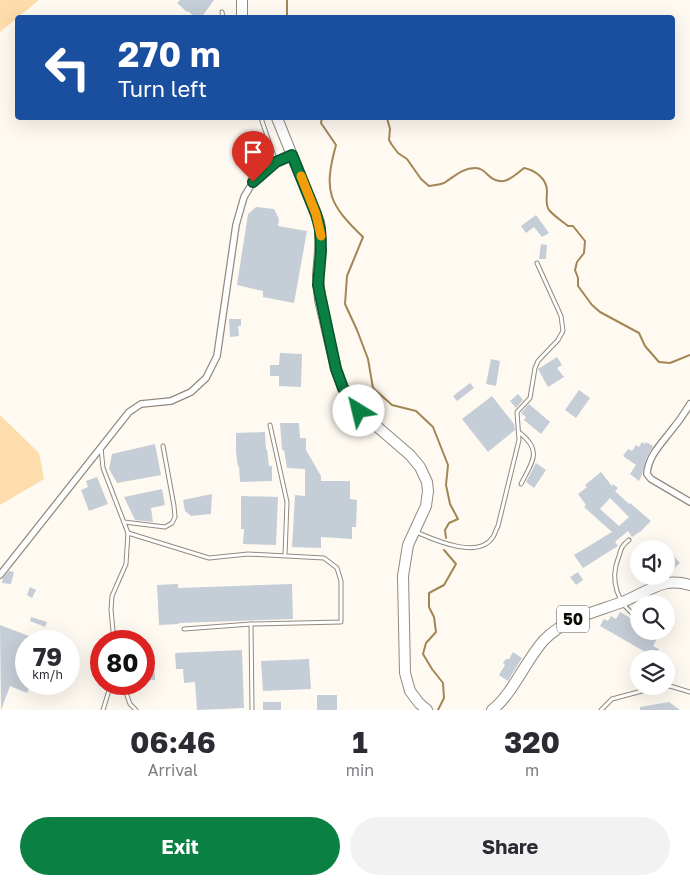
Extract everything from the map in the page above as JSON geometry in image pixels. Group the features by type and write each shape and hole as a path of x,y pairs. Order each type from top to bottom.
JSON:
{"highway":[{"path":"242,0 242,15"},
{"path":"278,120 319,222 321,239 318,275 320,300 336,369 343,388 359,411 420,466 427,482 426,506 413,531 405,556 403,576 404,673 410,691 426,709"},
{"name":"50","path":"492,710 503,700 536,651 552,633 572,620 665,584 687,584"}],"street":[{"path":"0,575 129,412 141,404 171,401 191,392 206,378 217,356 236,224 244,197 253,182 276,162 292,155"},
{"path":"690,404 676,425 662,440 650,460 647,474 651,479 690,502"}],"lane":[{"path":"262,120 276,162"},
{"path":"413,531 450,545 476,547 485,545 493,538 519,440 520,432 517,412 530,398 538,361 558,340 563,330 561,316 537,263"},
{"path":"270,425 287,502 285,555"},
{"path":"520,432 532,444 535,455 521,484"},
{"path":"124,522 165,527 172,523 174,506 162,446"},
{"path":"101,448 103,468 128,533 126,564 112,596 113,630"},
{"path":"128,533 209,558 248,554 324,558 337,568 341,580 341,622 184,628"},
{"path":"629,540 622,546 613,575 622,602 630,613"},
{"path":"251,624 252,710"},
{"path":"601,710 612,700 657,687 670,686 690,692"},
{"path":"103,710 108,695"},
{"path":"127,695 130,704 136,710"}],"shaded area":[{"path":"0,0 39,0 21,15 15,15 15,20 0,32"},
{"path":"0,415 39,453 44,479 0,505"}],"building":[{"path":"180,0 214,0 203,15 193,15 177,3"},
{"path":"256,207 274,209 279,219 278,226 307,231 294,303 263,297 263,291 237,285 248,214"},
{"path":"536,215 549,233 542,237 534,227 526,233 521,226"},
{"path":"541,244 547,245 546,259 539,259"},
{"path":"229,319 241,319 241,326 238,326 239,336 230,337"},
{"path":"280,353 302,354 301,387 279,386 279,376 270,376 270,365 279,365"},
{"path":"557,357 562,365 557,368 564,377 548,387 538,369"},
{"path":"491,359 500,361 496,386 486,384"},
{"path":"470,383 474,388 457,401 453,396"},
{"path":"579,390 590,398 576,418 565,410"},
{"path":"518,394 523,400 516,408 510,401"},
{"path":"492,396 514,424 515,430 488,452 462,419"},
{"path":"529,404 550,422 541,434 524,420 526,417 521,413"},
{"path":"280,423 299,423 300,438 306,438 306,450 321,476 321,481 350,481 350,499 357,500 356,527 352,527 352,539 321,537 321,548 292,547 295,495 305,496 305,469 287,468 284,450 282,450"},
{"path":"265,432 269,466 272,466 272,481 240,482 236,452 236,433"},
{"path":"642,442 653,446 646,459 639,481 630,474 636,465 623,456 628,449 632,451 636,445 639,447"},
{"path":"155,444 161,475 117,483 109,469 112,454"},
{"path":"536,463 546,470 534,488 526,482"},
{"path":"601,472 612,486 613,484 618,488 615,491 651,521 632,537 628,531 615,542 618,546 583,568 574,555 612,532 584,507 586,505 578,494 587,487 585,485","holes":["610,498 629,517 619,526 600,509"]},
{"path":"97,477 108,504 89,511 81,490 88,487 86,481"},
{"path":"162,489 165,505 151,508 153,522 135,520 124,497"},
{"path":"212,494 211,514 191,516 185,511 183,500"},
{"path":"241,496 278,497 276,545 243,544 244,529 241,529"},
{"path":"675,557 680,563 675,568"},
{"path":"9,571 14,572 11,584 2,583 3,578"},
{"path":"578,572 583,580 576,585 570,577"},
{"path":"178,584 178,588 292,584 293,619 159,625 157,585"},
{"path":"30,587 36,590 32,598 27,595"},
{"path":"620,612 630,618 630,640 656,640 653,646 658,650 642,650 600,626 604,619 608,621 611,616 616,619"},
{"path":"31,617 47,622 45,627 30,621"},
{"path":"0,625 15,631 15,688 10,686 1,710"},
{"path":"242,650 244,708 197,710 195,682 184,683 183,669 176,669 175,653"},
{"path":"513,652 522,658 508,681 499,675 505,665 503,663 506,659 509,659"},
{"path":"309,659 311,689 263,691 261,661"},
{"path":"317,695 337,695 337,710 317,710"},
{"path":"263,702 281,702 281,710 263,710"},
{"path":"669,702 680,710 640,710 640,707"}],"waterway":[{"path":"287,0 287,15"},
{"path":"322,120 321,123 336,145 330,175 332,196 336,206 363,237 347,276 345,304 368,359 373,388 392,405 416,411 433,427 448,465 446,485 450,504 458,519 449,523 445,530 446,538"},
{"path":"388,120 390,129 389,140 392,145 398,153 407,159 421,179 429,186 444,183 470,168 481,169 498,181 507,180 524,168 536,173 545,183 549,210 568,226 573,226 585,241 584,253 577,262 575,270 578,286 592,305 600,312 639,333 645,346 659,362 670,363 690,355"},
{"path":"438,710 444,698 443,683 423,654 426,643 436,632 434,617 429,607 429,593 444,585 456,564 444,550"}],"slow traffic":[{"path":"301,176 316,214 321,236"}],"route":[{"path":"253,182 276,162 292,155 316,214 320,229 321,251 318,285 336,369 343,388 359,411"}]}
